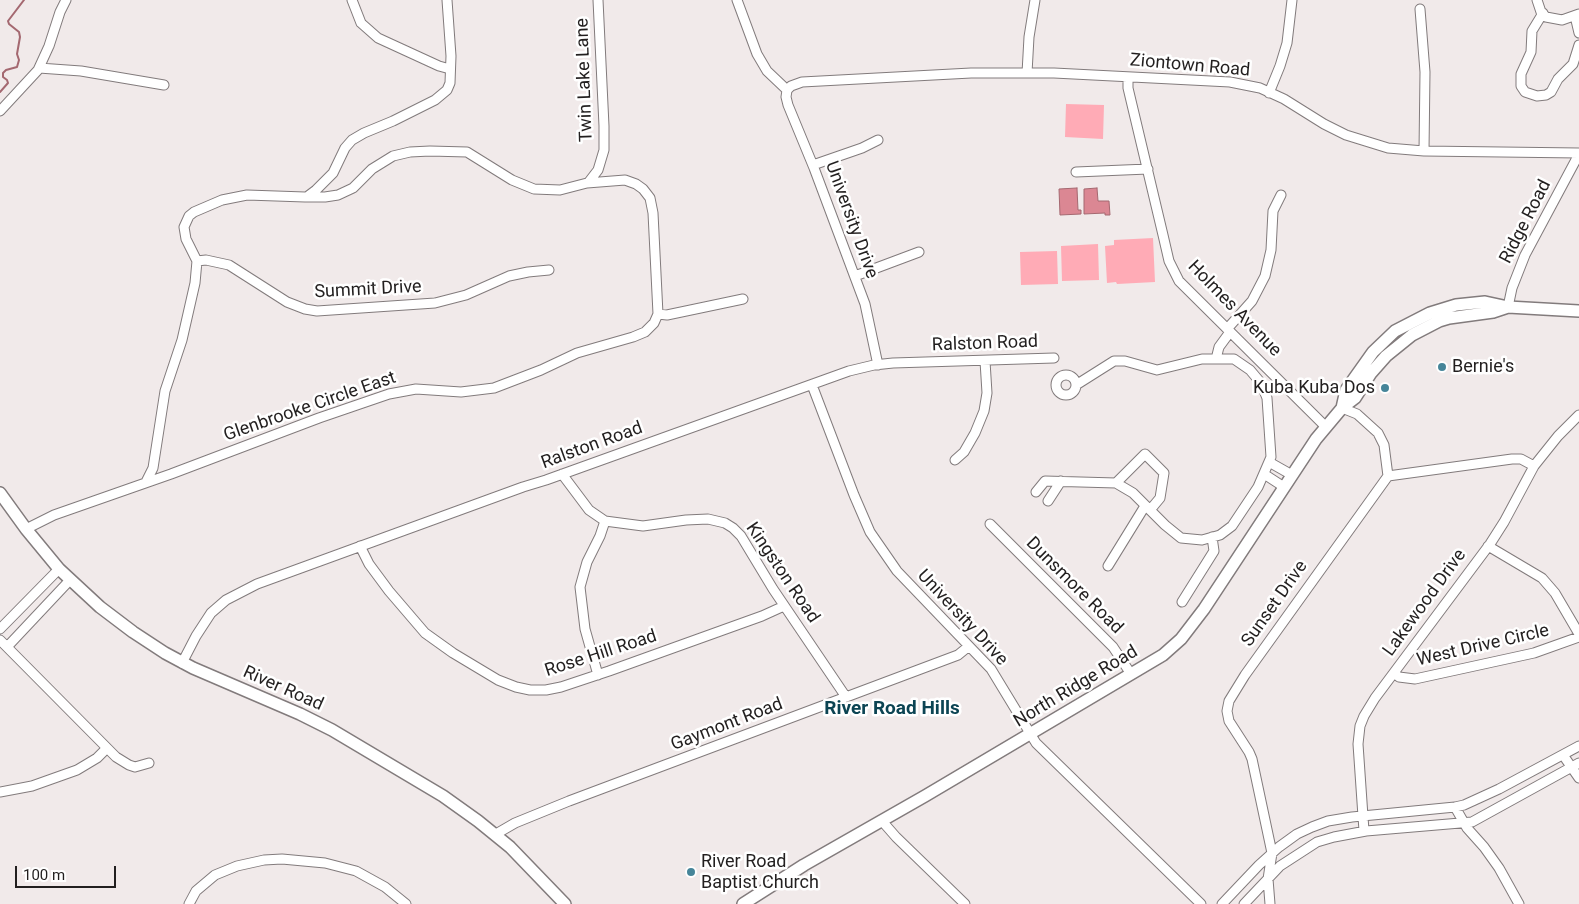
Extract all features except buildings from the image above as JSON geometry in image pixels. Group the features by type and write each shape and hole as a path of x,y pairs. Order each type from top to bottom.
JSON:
{"main road":[{"name":"North Ridge Road","path":"743,904 804,865 1163,655 1181,639 1204,609 1292,474 1326,426 1342,408 1355,398 1371,373 1386,356 1412,335 1449,318 1493,312 1508,307 1579,311"},
{"name":"River Road","path":"0,493 26,529 59,569 120,623 182,663 332,730 442,796 496,834 522,858 565,904"}],"street":[{"path":"0,111 30,81 39,68 66,0"},
{"path":"352,0 361,23 378,38 439,66 450,69"},
{"path":"305,197 311,195 333,173 346,145 354,138 393,121 443,95 450,86 447,0"},
{"name":"Twin Lake Lane","path":"588,183 598,170 604,150 598,0"},
{"path":"737,0 757,54 767,71 787,90"},
{"path":"1027,73 1029,38 1035,0"},
{"path":"1269,92 1287,43 1292,0"},
{"path":"1537,0 1541,12 1546,17 1562,20 1577,15 1579,33"},
{"path":"1420,9 1425,72 1424,151"},
{"path":"1543,13 1532,31 1531,52 1521,74 1521,86 1525,92 1537,96 1546,95 1551,92 1558,79 1573,64 1579,45"},
{"path":"39,68 81,71 164,85"},
{"name":"Ziontown Road","path":"787,90 791,86 802,82 937,74 1027,73 1230,82 1260,88 1284,99 1324,124 1359,140 1388,148 1424,151 1579,154"},
{"name":"Holmes Avenue","path":"1128,77 1128,88 1172,269 1179,281 1326,426"},
{"name":"University Drive","path":"787,90 788,105 855,276 870,323 878,365"},
{"path":"813,165 862,148 878,140"},
{"path":"146,482 153,468 165,391 182,340 190,308 197,261 184,231 185,222 194,212 222,200 247,195 325,197 346,192 379,164 396,155 410,152 467,152 512,180 534,188 560,190 588,183 625,180 643,189 650,198 653,213 658,314 668,315 743,299"},
{"name":"Ridge Road","path":"1508,307 1512,288 1525,255 1579,154"},
{"path":"1076,172 1148,169"},
{"path":"1216,359 1219,347 1229,330 1252,301 1265,276 1271,250 1272,211 1281,196"},
{"path":"855,276 919,252"},
{"name":"Summit Drive","path":"197,261 206,260 229,265 287,302 305,309 317,310 436,303 466,295 509,276 548,270"},
{"name":"Glenbrooke Circle East","path":"26,529 54,515 389,394 416,389 461,392 494,388 541,370 577,353 645,332 654,323 658,314"},
{"name":"Ralston Road","path":"182,663 205,622 219,605 257,584 849,372 878,365 1054,358"},
{"path":"1036,492 1045,480 1116,483 1133,493 1165,526 1181,538 1202,540 1220,535 1232,526 1258,487 1272,457 1267,398 1261,383 1250,370 1234,359 1202,359 1157,370 1124,361 1114,361 1076,385"},
{"path":"954,460 964,452 975,433 984,411 987,393 985,361"},
{"name":"University Drive","path":"812,385 854,496 870,532 902,577 996,675 1036,744 1201,904"},
{"path":"1342,408 1357,414 1378,432 1387,457 1388,476 1521,459 1534,466"},
{"name":"Lakewood Drive","path":"1364,831 1358,744 1360,726 1367,709 1488,546 1504,522 1534,466 1579,414"},
{"path":"1108,566 1147,508 1160,498 1164,473 1145,454 1116,483"},
{"path":"1269,462 1292,474"},
{"path":"562,474 589,510 605,521 587,562 580,587 585,628 598,674"},
{"path":"1264,474 1284,486"},
{"name":"Sunset Drive","path":"1270,904 1268,879 1272,853 1252,759 1229,721 1227,711 1229,701 1245,675 1388,476"},
{"path":"1048,501 1061,481"},
{"name":"Kingston Road","path":"605,521 643,526 708,520 726,523 733,528 741,536 784,606 846,697"},
{"name":"Dunsmore Road","path":"990,524 1114,647 1131,674"},
{"path":"1182,602 1214,552 1212,537"},
{"name":"Rose Hill Road","path":"360,546 369,564 389,592 425,633 453,653 498,680 516,688 540,690 561,686 762,616 784,606"},
{"path":"1488,546 1542,578 1556,593 1579,636"},
{"path":"0,629 59,569"},
{"path":"7,647 70,580"},
{"name":"West Drive Circle","path":"1394,673 1399,677 1424,677 1534,653 1579,636"},
{"path":"0,640 116,757 135,767 149,763"},
{"name":"Gaymont Road","path":"496,834 515,823 568,801 958,655 969,646"},
{"path":"1222,904 1272,853 1287,841 1312,827 1328,821 1363,816 1455,808 1484,796 1579,746"},
{"path":"0,792 32,786 77,770 97,758 107,748"},
{"path":"1563,755 1575,765 1579,778"},
{"path":"1244,904 1280,866 1317,842 1364,831 1472,822 1575,765"},
{"path":"1455,808 1499,868 1519,904"},
{"path":"882,821 896,838 965,904"},
{"path":"189,904 196,891 211,878 231,868 264,860 282,859 312,861 341,866 356,871 385,887 406,904"}],"shaded area":[{"path":"1066,104 1104,105 1103,139 1065,137"},
{"path":"1077,188 1078,210 1081,210 1081,214 1060,215 1059,189"},
{"path":"1097,188 1098,201 1109,201 1110,215 1105,215 1105,213 1084,214 1084,189"},
{"path":"1153,238 1155,282 1107,283 1105,246 1114,245 1114,240"},
{"path":"1098,244 1099,280 1062,281 1061,246"},
{"path":"1057,251 1058,284 1021,285 1020,252"}],"waterway":[{"path":"0,92 8,83 3,77 3,73 6,70 17,67 19,60 17,54 19,32 8,21 24,0"}],"place":[{"name":"Bernie's","path":"1442,367"},
{"name":"Kuba Kuba Dos","path":"1385,388"},
{"name":"River Road Baptist Church","path":"691,872"}],"district":[{"name":"River Road Hills","path":"892,709"}]}
